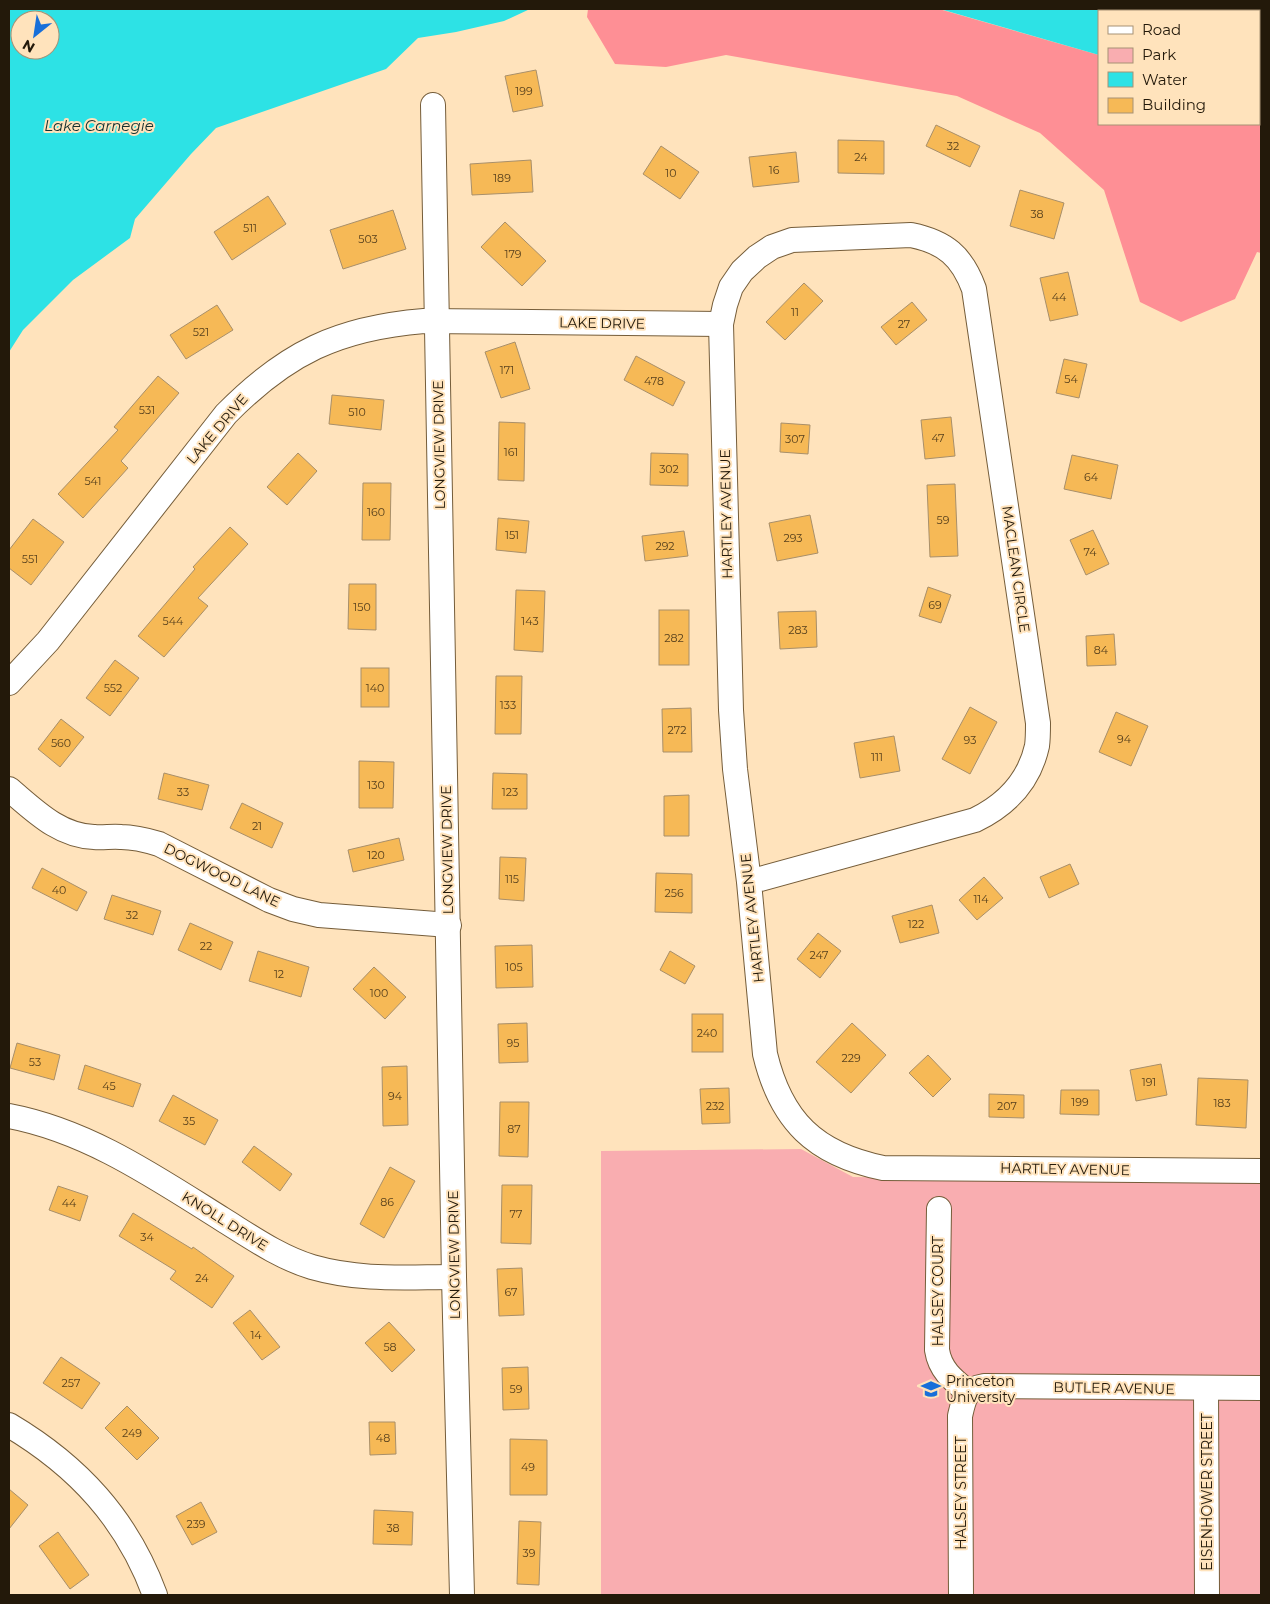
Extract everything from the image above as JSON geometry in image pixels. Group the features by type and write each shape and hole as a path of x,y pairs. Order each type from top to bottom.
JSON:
{"street":[{"name":"LONGVIEW DRIVE","path":"433,105 454,1276 462,1595"},
{"name":"MACLEAN CIRCLE","path":"749,882 974,820 992,812 1008,799 1021,784 1030,767 1037,746 1038,723 974,288 969,273 958,258 944,246 928,238 911,235 792,240 772,248"},
{"name":"HARTLEY AVENUE","path":"772,248 757,257 742,271 731,288 724,305 721,324 731,710 735,769 749,882 765,1054 778,1094 788,1112 803,1130 819,1143 837,1154 860,1163 883,1168 1261,1171"},
{"name":"LAKE DRIVE","path":"9,683 48,641 220,422 249,391 275,370 299,355 329,341 361,330 393,324 436,321 721,324"},
{"name":"DOGWOOD LANE","path":"9,788 43,818 58,828 94,837 121,836 140,838 159,844 269,900 293,909 319,914 449,925"},
{"name":"KNOLL DRIVE","path":"9,1116 53,1128 91,1142 127,1160 275,1252 310,1266 338,1274 371,1278 454,1276"},
{"name":"HALSEY COURT","path":"939,1209 939,1358 946,1373 968,1392"},
{"name":"BUTLER AVENUE","path":"968,1392 984,1386 1261,1388"},
{"name":"EISENHOWER STREET","path":"1206,1389 1207,1595"},
{"name":"HALSEY STREET","path":"961,1595 960,1416 963,1402 968,1392"},
{"path":"9,1425 36,1441 62,1462 98,1497 130,1542 155,1595"}],"green space":[{"name":"Princeton University","path":"801,1149 853,1177 1261,1182 1261,1595 601,1595 601,1151"}],"shaded area":[{"path":"588,9 939,9 1098,55 1098,125 1260,125 1261,120 1261,253 1257,252 1235,299 1181,322 1140,302 1104,190 1040,133 957,96 726,55 666,67 615,64 587,17"}],"water":[{"name":"Lake Carnegie","path":"9,9 530,9 504,21 418,38 386,69 216,128 135,219 130,238 73,280 23,330 9,352"},
{"path":"940,9 1261,9 1261,120 1260,10 1098,10 1098,55"}],"building":[{"path":"536,70 543,106 513,112 505,76"},
{"path":"936,125 980,146 970,167 926,146"},
{"path":"838,140 884,141 884,174 838,173"},
{"path":"661,146 699,172 680,199 643,174"},
{"path":"796,152 799,182 753,187 749,157"},
{"path":"531,160 533,192 472,195 470,164"},
{"path":"1020,190 1064,203 1054,239 1010,226"},
{"path":"268,196 286,224 232,260 214,232"},
{"path":"393,210 406,249 343,269 330,230"},
{"path":"505,222 546,261 522,286 481,247"},
{"path":"1068,272 1078,315 1050,321 1040,278"},
{"path":"804,283 823,301 785,340 766,322"},
{"path":"912,302 927,320 896,345 881,327"},
{"path":"217,305 233,330 186,359 170,335"},
{"path":"515,342 530,389 501,398 485,352"},
{"path":"636,356 685,382 673,406 624,380"},
{"path":"1064,359 1087,364 1079,398 1056,393"},
{"path":"158,376 179,393 121,461 128,468 83,518 58,494 118,430 114,427"},
{"path":"332,395 384,400 381,430 329,424"},
{"path":"951,417 955,456 925,459 921,420"},
{"path":"499,422 525,423 524,481 498,480"},
{"path":"781,423 810,425 808,454 780,452"},
{"path":"298,453 317,471 287,505 267,487"},
{"path":"651,453 688,454 688,486 650,485"},
{"path":"1072,455 1118,465 1111,499 1064,489"},
{"path":"363,483 391,483 390,540 362,540"},
{"path":"955,484 958,556 930,557 927,485"},
{"path":"810,515 818,553 777,561 769,523"},
{"path":"498,518 529,521 526,553 496,550"},
{"path":"33,519 64,542 31,585 9,568 9,550"},
{"path":"230,527 248,544 198,598 208,606 164,657 138,636 195,569 193,567"},
{"path":"1093,530 1109,564 1086,575 1070,540"},
{"path":"684,531 688,556 645,561 642,536"},
{"path":"349,584 376,584 376,630 348,629"},
{"path":"928,587 951,595 941,623 919,616"},
{"path":"516,590 545,591 543,652 514,650"},
{"path":"659,610 689,610 689,665 659,665"},
{"path":"816,611 817,647 780,649 778,612"},
{"path":"1114,634 1116,665 1087,666 1086,636"},
{"path":"115,660 139,678 110,716 86,698"},
{"path":"361,668 389,668 389,707 361,707"},
{"path":"496,676 522,676 521,734 495,734"},
{"path":"970,707 997,722 970,774 942,759"},
{"path":"691,708 692,752 663,752 662,709"},
{"path":"1116,712 1148,726 1131,766 1099,752"},
{"path":"61,719 84,737 60,767 38,749"},
{"path":"894,736 900,771 860,778 854,743"},
{"path":"359,761 394,762 393,808 359,808"},
{"path":"164,773 209,785 202,810 158,799"},
{"path":"493,773 527,774 527,809 492,809"},
{"path":"689,795 689,836 664,836 664,796"},
{"path":"242,803 283,823 272,848 230,828"},
{"path":"399,838 404,860 353,872 348,850"},
{"path":"500,857 526,858 524,901 499,899"},
{"path":"1070,864 1079,884 1049,898 1040,877"},
{"path":"42,868 87,892 77,911 32,888"},
{"path":"656,873 692,874 692,913 655,912"},
{"path":"984,877 1003,898 977,920 959,900"},
{"path":"112,895 161,911 153,935 104,919"},
{"path":"932,905 939,933 900,943 892,916"},
{"path":"190,923 233,942 221,970 178,950"},
{"path":"818,933 841,951 820,978 797,959"},
{"path":"532,945 533,987 496,988 495,946"},
{"path":"258,951 309,967 301,997 249,981"},
{"path":"670,951 695,966 685,984 660,970"},
{"path":"374,967 406,997 385,1019 353,989"},
{"path":"692,1014 723,1014 723,1052 692,1052"},
{"path":"527,1023 528,1062 499,1063 498,1024"},
{"path":"852,1023 886,1055 851,1093 816,1062"},
{"path":"17,1043 60,1055 54,1080 10,1068"},
{"path":"928,1055 951,1079 933,1097 909,1073"},
{"path":"1161,1064 1167,1095 1136,1101 1130,1070"},
{"path":"85,1065 141,1084 133,1107 78,1089"},
{"path":"407,1066 408,1125 383,1126 382,1067"},
{"path":"1198,1078 1248,1080 1246,1128 1196,1125"},
{"path":"729,1088 730,1123 702,1124 700,1089"},
{"path":"1061,1090 1099,1090 1099,1115 1060,1114"},
{"path":"989,1094 1024,1095 1024,1118 989,1117"},
{"path":"173,1095 218,1120 205,1145 159,1121"},
{"path":"500,1102 529,1102 528,1157 499,1156"},
{"path":"254,1146 292,1174 280,1191 242,1162"},
{"path":"390,1167 415,1181 384,1238 360,1224"},
{"path":"502,1185 532,1185 531,1244 501,1243"},
{"path":"58,1186 88,1196 80,1221 49,1210"},
{"path":"133,1213 192,1249 193,1247 234,1276 212,1308 170,1279 176,1271 119,1236"},
{"path":"522,1268 524,1315 499,1316 497,1269"},
{"path":"250,1310 280,1347 262,1360 233,1323"},
{"path":"389,1322 415,1350 392,1372 365,1343"},
{"path":"61,1357 100,1383 82,1409 43,1383"},
{"path":"528,1367 529,1409 503,1410 502,1368"},
{"path":"127,1406 159,1438 137,1460 105,1428"},
{"path":"369,1422 395,1422 396,1454 370,1455"},
{"path":"510,1439 547,1440 547,1495 510,1495"},
{"path":"9,1489 28,1505 9,1529"},
{"path":"201,1502 217,1532 192,1545 176,1516"},
{"path":"374,1510 413,1512 412,1545 373,1544"},
{"path":"519,1521 541,1522 539,1585 517,1584"},
{"path":"58,1532 89,1575 70,1589 39,1546"}],"place":[{"name":"Princeton University","path":"931,1389"}]}
